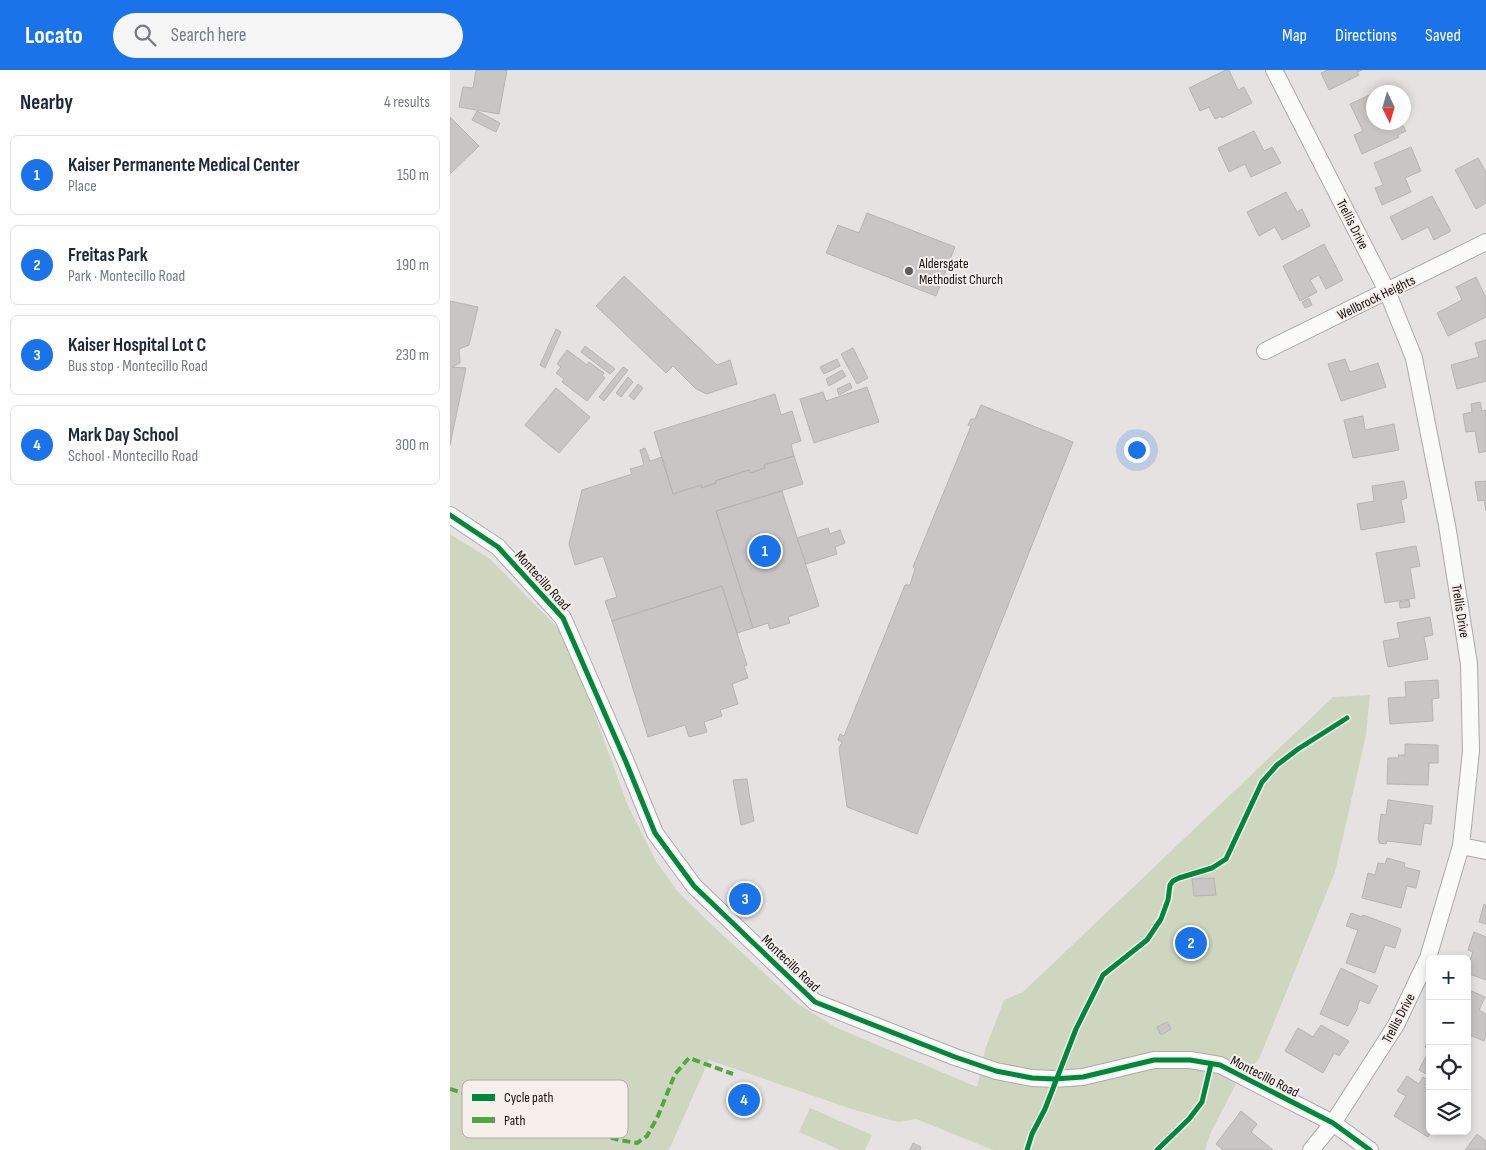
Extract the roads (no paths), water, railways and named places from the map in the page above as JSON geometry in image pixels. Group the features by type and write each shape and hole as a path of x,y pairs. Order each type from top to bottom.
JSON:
{"street":[{"name":"Trellis Drive","path":"1274,70 1387,291 1414,358 1446,525 1469,664 1471,751 1461,846 1428,958 1396,1025 1333,1123 1312,1150"},
{"name":"Wellbrock Heights","path":"1265,351 1486,242"},
{"name":"Montecillo Road","path":"450,515 498,547 563,618 655,833 694,886 815,1002 954,1057 996,1071 1032,1078 1084,1077 1154,1060 1190,1060 1220,1065 1333,1123 1370,1150"},
{"path":"1461,846 1486,851"}],"place":[{"name":"Aldersgate Methodist Church","path":"909,271"},
{"name":"Kaiser Permanente Medical Center","path":"765,551"},
{"name":"Kaiser Hospital Lot C","path":"745,899"},
{"name":"Freitas Park","path":"1191,943"},
{"name":"Mark Day School","path":"744,1100"}]}
